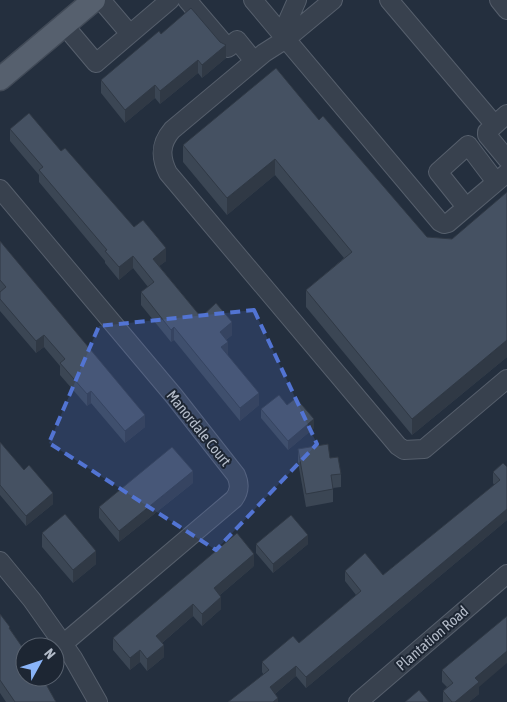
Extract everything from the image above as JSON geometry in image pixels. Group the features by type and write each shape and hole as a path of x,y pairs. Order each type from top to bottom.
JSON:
{"main road":[{"path":"0,79 94,0"}],"street":[{"path":"101,0 130,34"},
{"path":"186,0 228,48 237,40 254,61"},
{"path":"253,0 440,222 448,223 502,177 468,146 438,172 466,207"},
{"path":"284,37 297,0"},
{"path":"333,0 254,61 172,130 163,144 162,159 168,173 398,446 404,450 424,449 507,379"},
{"path":"389,0 501,119 486,132 507,159"},
{"path":"499,0 507,10"},
{"path":"64,25 96,62 130,34 162,3"},
{"name":"Manordale Court","path":"0,189 174,396 236,474 239,482 239,492 234,499 65,642"},
{"path":"0,561 32,600 58,637"},
{"name":"Plantation Road","path":"358,702 507,574"},
{"path":"65,647 98,702"}],"highlighted area":[{"path":"254,310 317,444 216,550 49,443 99,326"}],"building":[{"path":"191,8 220,42 226,45 202,65 198,60 160,91 155,85 125,110 101,80 159,31 161,34"},
{"path":"276,68 319,120 323,116 427,237 452,239 507,192 507,340 412,419 306,290 352,252 275,159 227,198 183,145"},
{"path":"29,113 61,151 65,148 134,227 143,220 166,248 153,259 201,317 216,303 232,322 220,332 228,342 221,347 259,393 240,408 174,327 171,330 141,292 154,282 133,256 119,267 105,251 107,250 39,170 43,167 10,129"},
{"path":"0,241 145,415 125,431 91,391 87,394 60,363 65,359 44,335 36,341 0,299 0,292 6,287 0,280"},
{"path":"279,395 287,405 296,398 314,419 288,441 261,409"},
{"path":"0,442 24,470 29,465 53,493 26,516 0,485"},
{"path":"328,444 330,458 338,457 341,474 331,475 333,489 306,494 298,449"},
{"path":"172,447 193,471 119,531 99,507"},
{"path":"503,463 507,467 507,509 306,677 296,666 270,687 278,698 273,702 228,702 269,670 262,662 293,636 299,643 361,591 345,571 365,553 383,575 500,480 493,472"},
{"path":"65,514 96,551 73,570 42,533"},
{"path":"291,515 308,535 273,564 256,544"},
{"path":"237,533 254,554 214,588 221,597 202,614 193,604 156,636 164,645 147,659 140,650 130,658 113,638"},
{"path":"0,614 15,637 15,687 48,687 56,702 15,702 0,680"},
{"path":"507,616 507,651 475,678 479,682 455,702 452,702 443,691 453,683 442,670"},
{"path":"419,690 429,702 405,702"}]}
